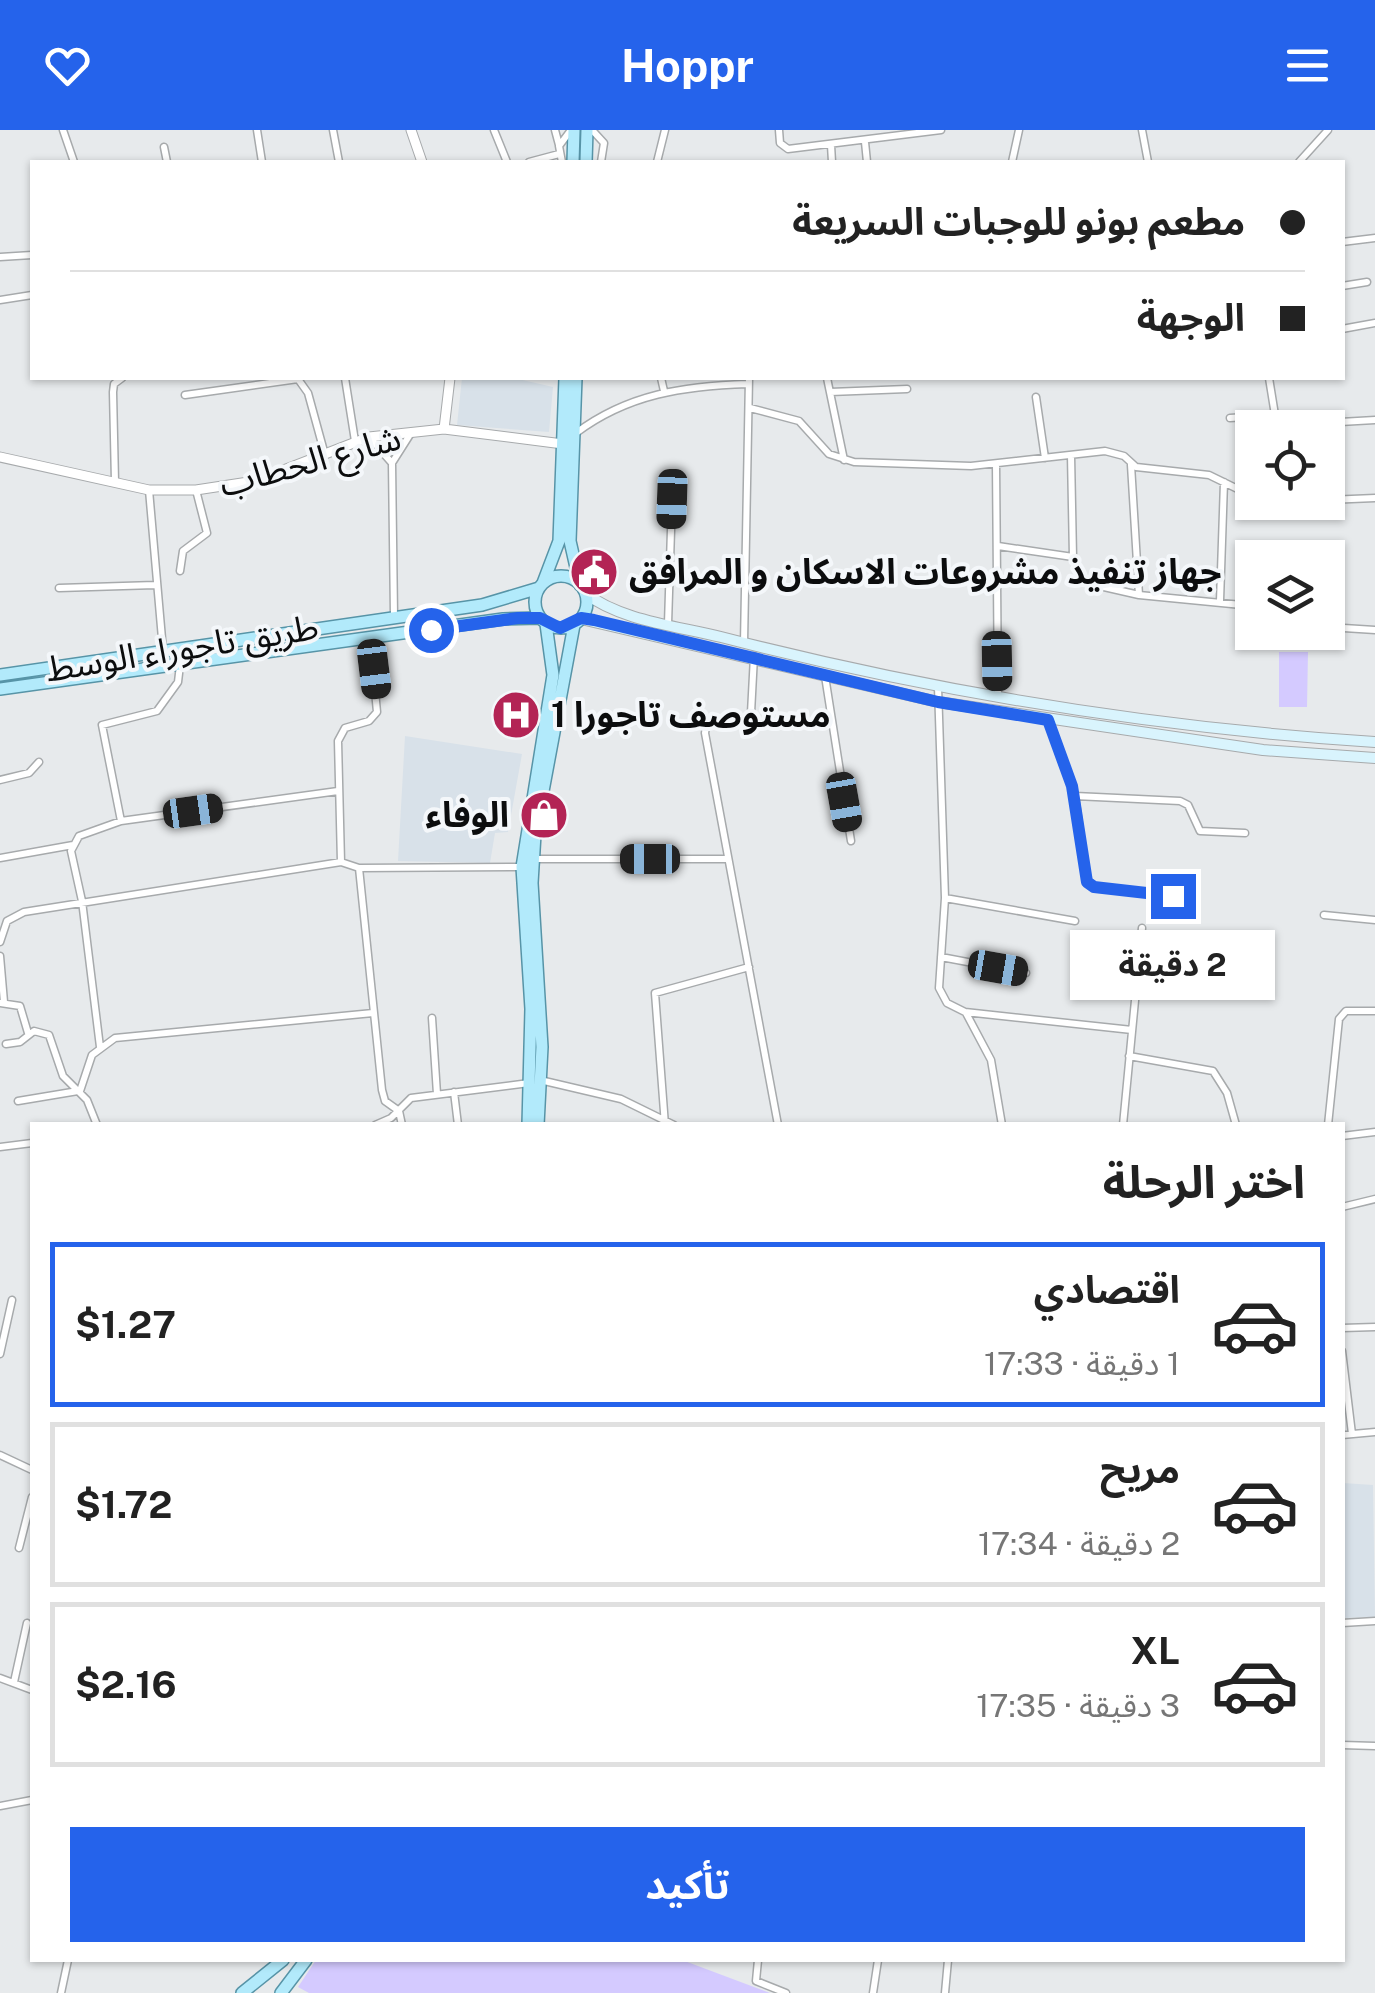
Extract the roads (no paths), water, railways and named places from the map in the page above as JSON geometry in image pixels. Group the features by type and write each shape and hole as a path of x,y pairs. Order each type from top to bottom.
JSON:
{"main road":[{"path":"572,130 573,160"},
{"path":"586,160 590,130"},
{"path":"528,1122 535,1082 534,859 553,675 543,621 535,603 558,542 565,380"},
{"path":"538,1122 522,868 582,589 570,541 576,380"},
{"path":"541,585 558,576 604,605 668,624 938,686 1215,728 1375,742"},
{"name":"طريق تاجوراء الوسط","path":"0,674 503,602 541,585"},
{"path":"0,689 370,639 543,621 560,628 577,622 938,702 1263,750 1375,758"},
{"path":"242,1993 281,1962"},
{"path":"281,1993 304,1962"}],"street":[{"path":"63,130 73,160"},
{"path":"257,130 262,160"},
{"path":"332,130 339,160"},
{"path":"412,130 421,160"},
{"path":"494,130 505,160"},
{"path":"555,130 560,154"},
{"path":"560,154 572,130"},
{"path":"590,130 604,143 601,160"},
{"path":"658,160 665,130"},
{"path":"778,130 780,143 788,149 942,130"},
{"path":"867,160 868,130"},
{"path":"1012,160 1019,130"},
{"path":"1142,130 1148,160"},
{"path":"1301,160 1328,130"},
{"path":"832,145 832,160"},
{"path":"164,147 166,160"},
{"path":"1345,242 1375,238"},
{"path":"0,257 30,255"},
{"path":"1345,286 1367,282"},
{"path":"0,300 30,295"},
{"path":"1345,328 1375,324"},
{"path":"115,482 113,392 119,380"},
{"path":"185,395 291,380"},
{"path":"299,380 308,393 326,456"},
{"path":"345,380 355,441"},
{"path":"444,430 450,380"},
{"path":"661,380 664,391"},
{"path":"827,380 844,460"},
{"path":"1269,380 1274,410"},
{"path":"574,434 606,412 664,391 748,381 751,713 706,724 727,859 777,1122"},
{"path":"830,392 907,389"},
{"path":"1036,397 1045,458"},
{"path":"750,408 799,422 816,442 844,460 996,464 1114,452 1130,466 1203,473 1235,488"},
{"path":"1230,418 1235,418"},
{"path":"1345,422 1375,420"},
{"name":"شارع الحطاب","path":"0,457 150,490 196,490 255,481 369,438 444,430 563,444"},
{"path":"394,616 392,463 411,433"},
{"path":"369,438 392,463"},
{"path":"1071,455 1073,558 1082,582 1138,595 1235,603"},
{"path":"996,464 998,696"},
{"path":"1130,466 1138,595"},
{"path":"1220,601 1224,482"},
{"path":"150,490 164,650"},
{"path":"180,571 183,551 207,532 196,490"},
{"path":"1345,499 1375,498"},
{"path":"668,624 672,499"},
{"path":"998,546 1073,558"},
{"path":"59,588 156,585"},
{"path":"1345,628 1375,630"},
{"path":"341,862 340,736 348,726 369,721 377,712 370,639"},
{"path":"120,820 102,725 158,711 178,682 180,664"},
{"path":"825,676 830,729 851,841"},
{"path":"938,686 945,898 942,997 966,1012 1132,1030"},
{"path":"1048,720 1075,796 1087,882 1094,887 1173,896"},
{"path":"0,780 29,773 38,762"},
{"path":"0,858 73,846 92,828 120,820 338,791"},
{"path":"1075,796 1180,801 1188,805 1200,831 1245,833"},
{"path":"73,846 100,1047"},
{"path":"534,859 727,859"},
{"path":"0,942 7,921 14,916 82,901 341,862 359,868 522,868"},
{"path":"359,868 384,1098 400,1111 402,1122"},
{"path":"945,898 1076,921"},
{"path":"1324,915 1375,920"},
{"path":"1123,1122 1142,928"},
{"path":"0,956 2,1003 20,1006 28,1033"},
{"path":"941,957 1026,973"},
{"path":"664,1122 655,993 748,967"},
{"path":"1328,1122 1339,1019 1346,1011 1375,1011"},
{"path":"966,1012 991,1060 1001,1122"},
{"path":"80,1091 88,1062 100,1047 128,1036 372,1013"},
{"path":"432,1018 438,1094"},
{"path":"6,1044 20,1042 28,1033"},
{"path":"28,1033 49,1035 63,1076 80,1091 96,1122"},
{"path":"1130,1056 1213,1071 1227,1093 1235,1122"},
{"path":"380,1122 400,1111 412,1098 535,1082 621,1099 664,1122"},
{"path":"18,1100 80,1091"},
{"path":"454,1092 458,1122"},
{"path":"1345,1136 1375,1132"},
{"path":"0,1147 30,1143"},
{"path":"1345,1207 1375,1199"},
{"path":"0,1354 12,1300"},
{"path":"1345,1328 1375,1327"},
{"path":"1345,1401 1347,1435 1375,1432"},
{"path":"0,1455 30,1466"},
{"path":"19,1548 30,1506"},
{"path":"1345,1623 1375,1621"},
{"path":"14,1682 27,1622"},
{"path":"0,1678 30,1689"},
{"path":"1345,1745 1375,1746"},
{"path":"1,1808 30,1801"},
{"path":"61,1993 68,1962"},
{"path":"758,1962 756,1980 786,1993"},
{"path":"873,1993 878,1962"},
{"path":"944,1993 948,1962"}],"place":[{"name":"جهاز تنفيذ مشروعات الاسكان و المرافق","path":"594,572"},
{"name":"مستوصف تاجورا 1","path":"516,715"},
{"name":"الوفاء","path":"544,815"}]}
